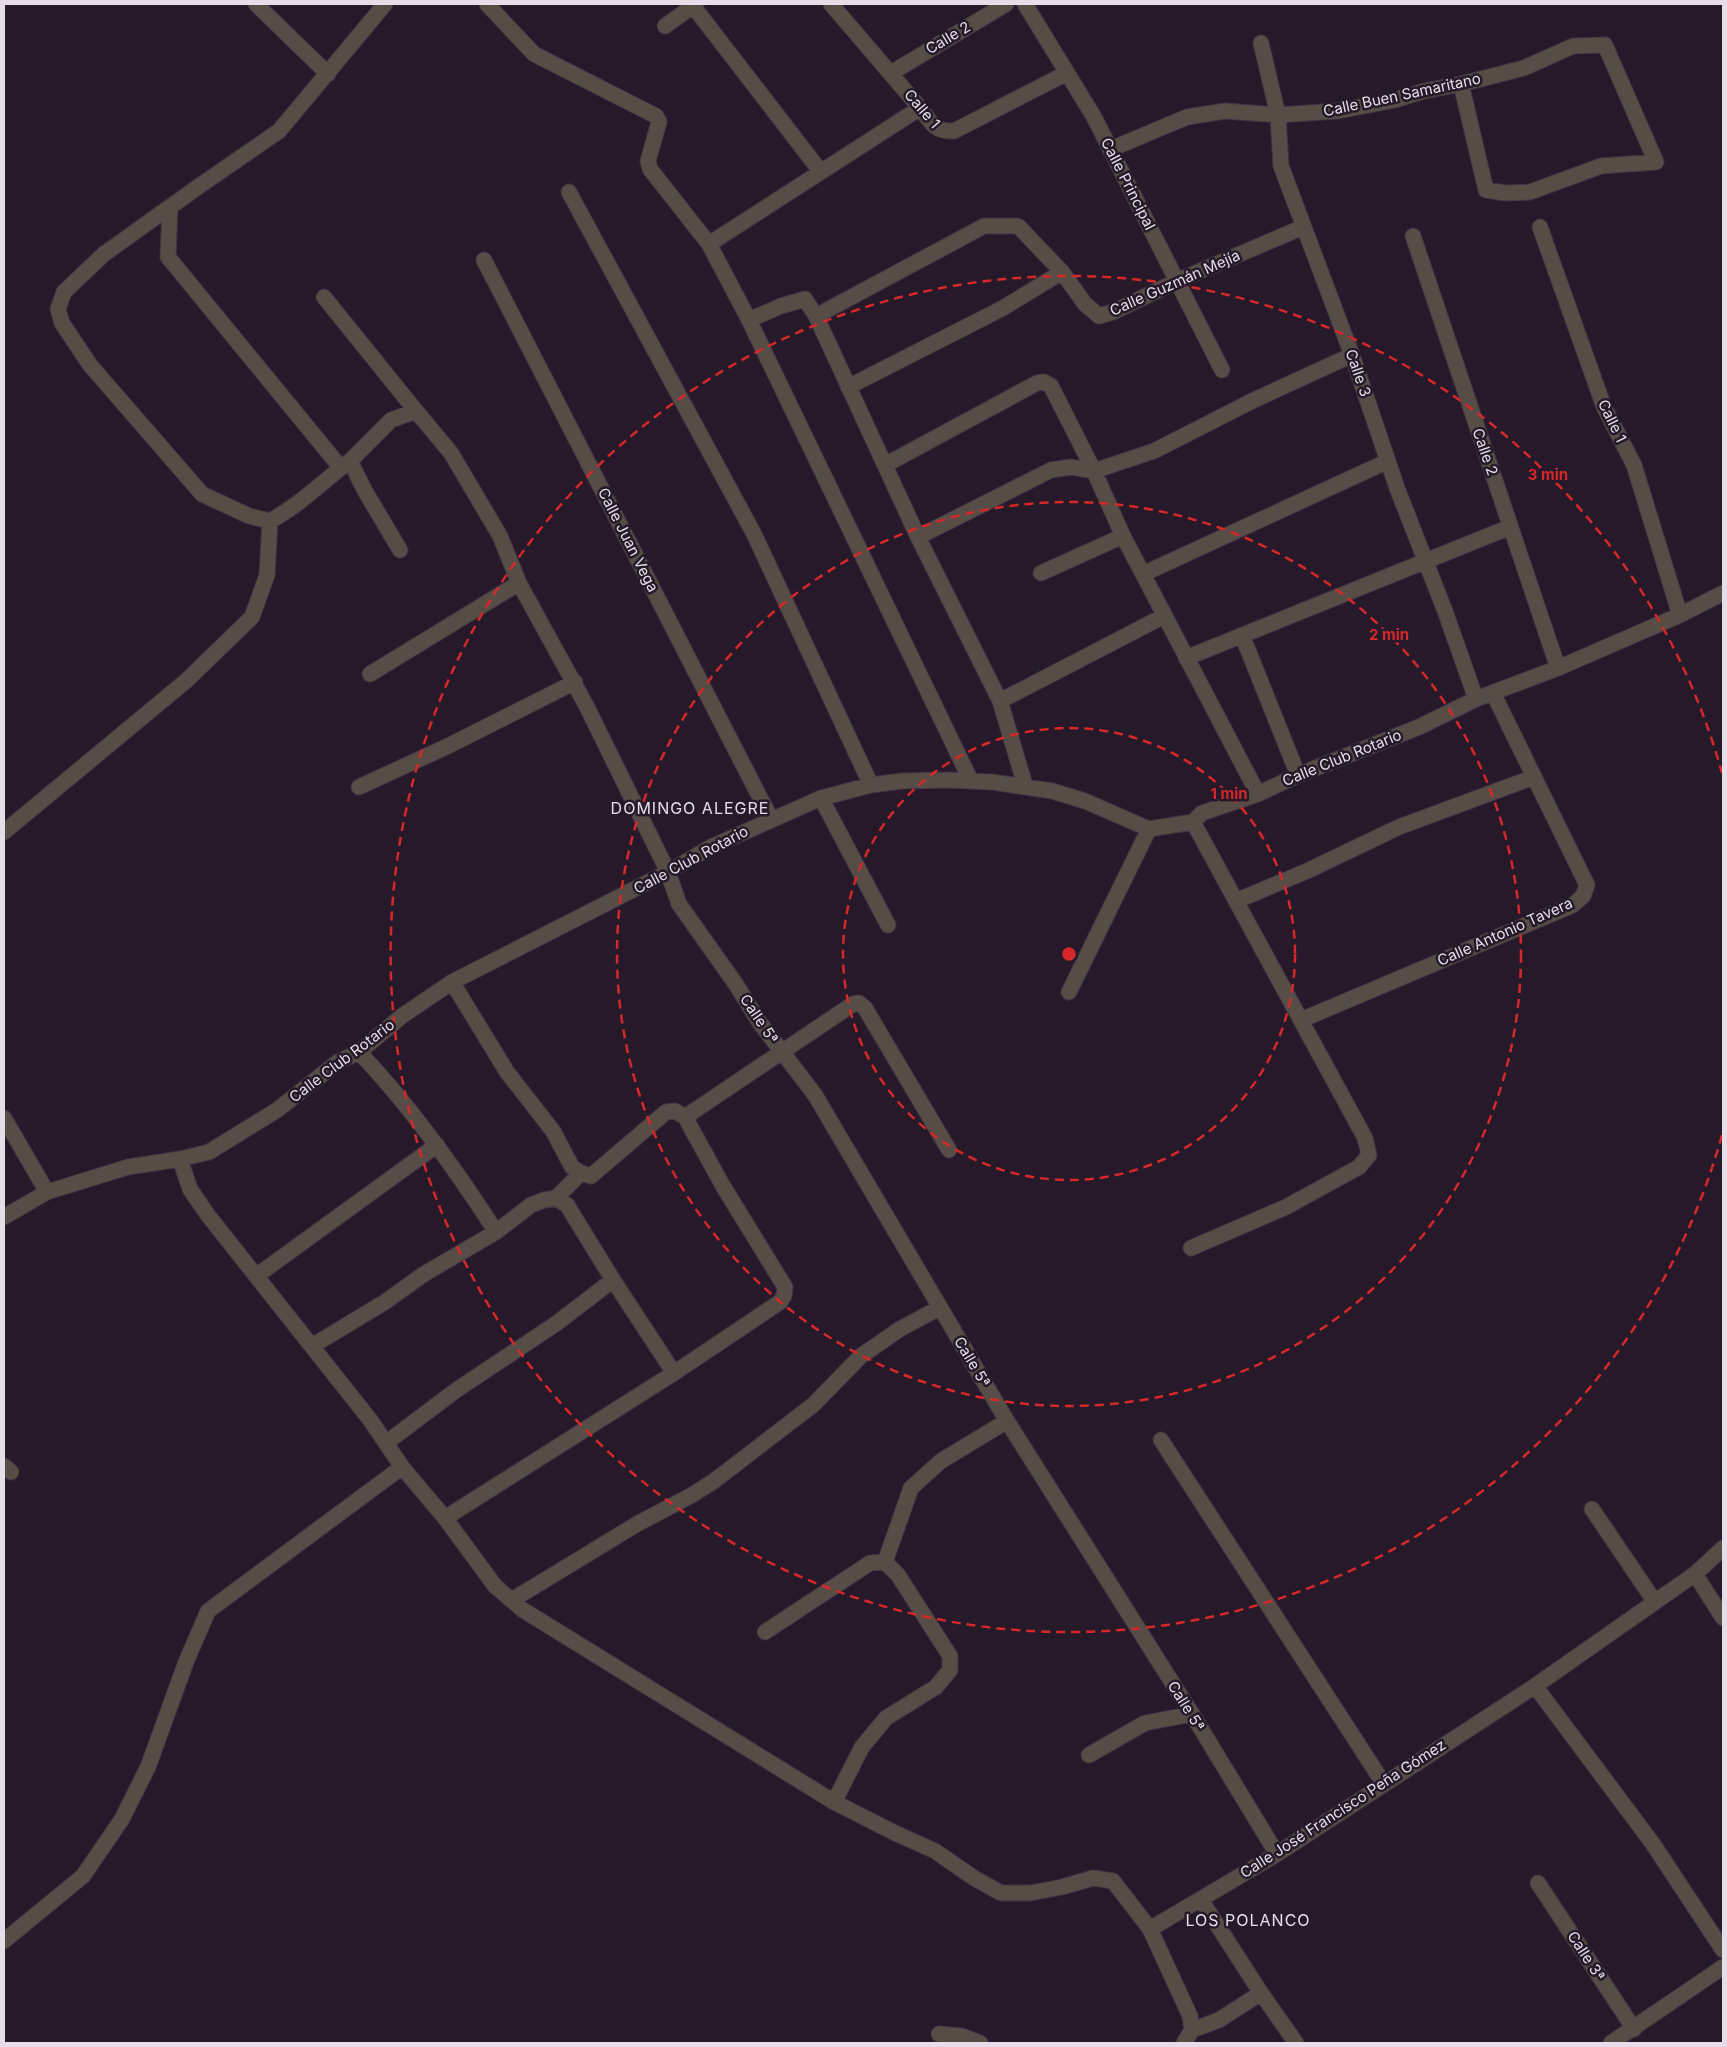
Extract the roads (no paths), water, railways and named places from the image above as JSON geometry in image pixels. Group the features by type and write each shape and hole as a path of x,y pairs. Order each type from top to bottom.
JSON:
{"street":[{"path":"256,4 328,74"},
{"path":"385,4 362,29 328,74 280,131 104,254 73,281 64,292 58,309 62,323 90,365 202,494 249,516 270,521 287,512 346,465 391,420 416,411"},
{"path":"487,4 534,54 656,116 659,122 648,161 650,169 709,244 749,320 971,781"},
{"name":"Calle 1","path":"831,4 933,125 942,132 954,131 1067,72"},
{"name":"Calle 2","path":"891,73 1006,4"},
{"name":"Calle Principal","path":"1025,4 1067,72 1111,150 1222,370"},
{"path":"665,26 694,5 821,172"},
{"name":"Calle 3","path":"1261,43 1278,115 1281,166 1352,355 1388,461 1476,699"},
{"name":"Calle Buen Samaritano","path":"1111,150 1187,117 1224,111 1278,115 1338,111 1395,100 1424,90 1462,84 1524,68 1573,46 1606,45 1656,162 1601,166 1530,192 1505,193 1486,190 1462,84"},
{"path":"709,244 920,108"},
{"path":"570,192 754,534 871,785"},
{"path":"170,207 168,257 346,465 365,491 400,550"},
{"path":"816,316 984,226 1018,226 1062,272 1003,308 848,387"},
{"name":"Calle Guzmán Mejía","path":"1062,272 1085,304 1099,316 1113,312 1177,281 1303,227"},
{"name":"Calle 1","path":"1540,227 1604,407 1634,466 1680,615"},
{"name":"Calle 2","path":"1413,236 1558,668"},
{"name":"Calle Juan Vega","path":"484,260 771,819"},
{"name":"Calle 5ª","path":"324,297 456,462 500,536 519,583 574,682 668,872 679,904 735,983 760,1023 815,1095 1007,1421 1192,1714 1276,1854"},
{"path":"749,320 781,306 805,299 816,316 918,537 1000,701 1025,786"},
{"path":"918,537 1051,470 1071,467 1094,471 1154,451 1252,401 1352,355"},
{"path":"885,465 1036,383 1044,382 1051,386 1094,471 1123,536 1258,794"},
{"path":"1143,574 1388,461"},
{"path":"4,832 186,682 252,617 267,575 270,521"},
{"path":"1186,658 1510,527"},
{"path":"1041,573 1123,536"},
{"path":"370,674 519,583"},
{"path":"1494,693 1558,668 1680,615 1723,593"},
{"path":"1000,701 1164,616"},
{"path":"1242,635 1298,775"},
{"path":"359,787 448,746 574,682"},
{"name":"Calle Club Rotario","path":"4,1217 48,1192 128,1167 180,1160 210,1152 277,1110 338,1062 359,1052 402,1016 452,982 668,872 711,847 821,798 871,785 902,781 971,781 1025,786 1052,791 1085,801 1149,829 1193,822 1202,813 1258,794 1298,775 1419,728 1476,699 1494,693"},
{"name":"Calle Antonio Tavera","path":"1301,1020 1573,905 1583,896 1587,885 1494,693"},
{"path":"1236,901 1307,871 1399,827 1534,777"},
{"path":"821,798 888,925"},
{"path":"1191,1248 1286,1207 1359,1167 1369,1155 1365,1138 1193,822"},
{"path":"1069,992 1149,829"},
{"path":"445,1518 780,1302 784,1296 785,1287 723,1186 685,1117 675,1111 666,1112 591,1176 581,1173 572,1166 554,1131 507,1072 452,982"},
{"path":"685,1117 783,1053 853,1004 859,1004 865,1008 949,1150"},
{"path":"359,1052 390,1085 437,1145 464,1182 496,1232"},
{"path":"4,1118 48,1192"},
{"path":"256,1276 437,1145"},
{"path":"180,1160 190,1189 207,1214 371,1421 402,1467 445,1518 495,1586 523,1610 563,1636 834,1802 895,1834 935,1851 974,1878 1001,1893 1030,1893 1062,1887 1092,1878 1113,1881 1150,1928 1190,2016 1188,2037"},
{"path":"312,1346 385,1302 424,1274 496,1232 531,1205 556,1198 581,1173"},
{"path":"556,1198 568,1205 613,1280 674,1372"},
{"path":"386,1444 455,1391 557,1323 613,1280"},
{"path":"512,1600 636,1524 692,1496 714,1481 812,1405 862,1356 900,1329 939,1308"},
{"path":"886,1562 911,1488 941,1461 1007,1421"},
{"path":"1161,1440 1384,1784"},
{"path":"4,1941 83,1876 122,1819 148,1768 186,1662 208,1611 233,1590 402,1467"},
{"path":"1592,1509 1654,1602"},
{"name":"Calle José Francisco Peña Gómez","path":"1150,1928 1276,1854 1535,1686 1695,1574 1723,1548"},
{"path":"765,1632 870,1563 886,1562"},
{"path":"834,1802 862,1747 886,1718 936,1686 950,1670 950,1656 898,1576 886,1562"},
{"path":"1695,1574 1723,1618"},
{"path":"1535,1686 1639,1824 1723,1950"},
{"path":"1089,1755 1145,1723 1192,1714"},
{"name":"Calle 3ª","path":"1538,1883 1634,2028"},
{"path":"1200,1900 1296,2043"},
{"path":"1611,2043 1723,1967"},
{"path":"1188,2037 1261,1993"},
{"path":"939,2034 962,2036 980,2043"}],"district":[{"name":"DOMINGO ALEGRE","path":"690,808"},
{"name":"LOS POLANCO","path":"1248,1920"}]}
